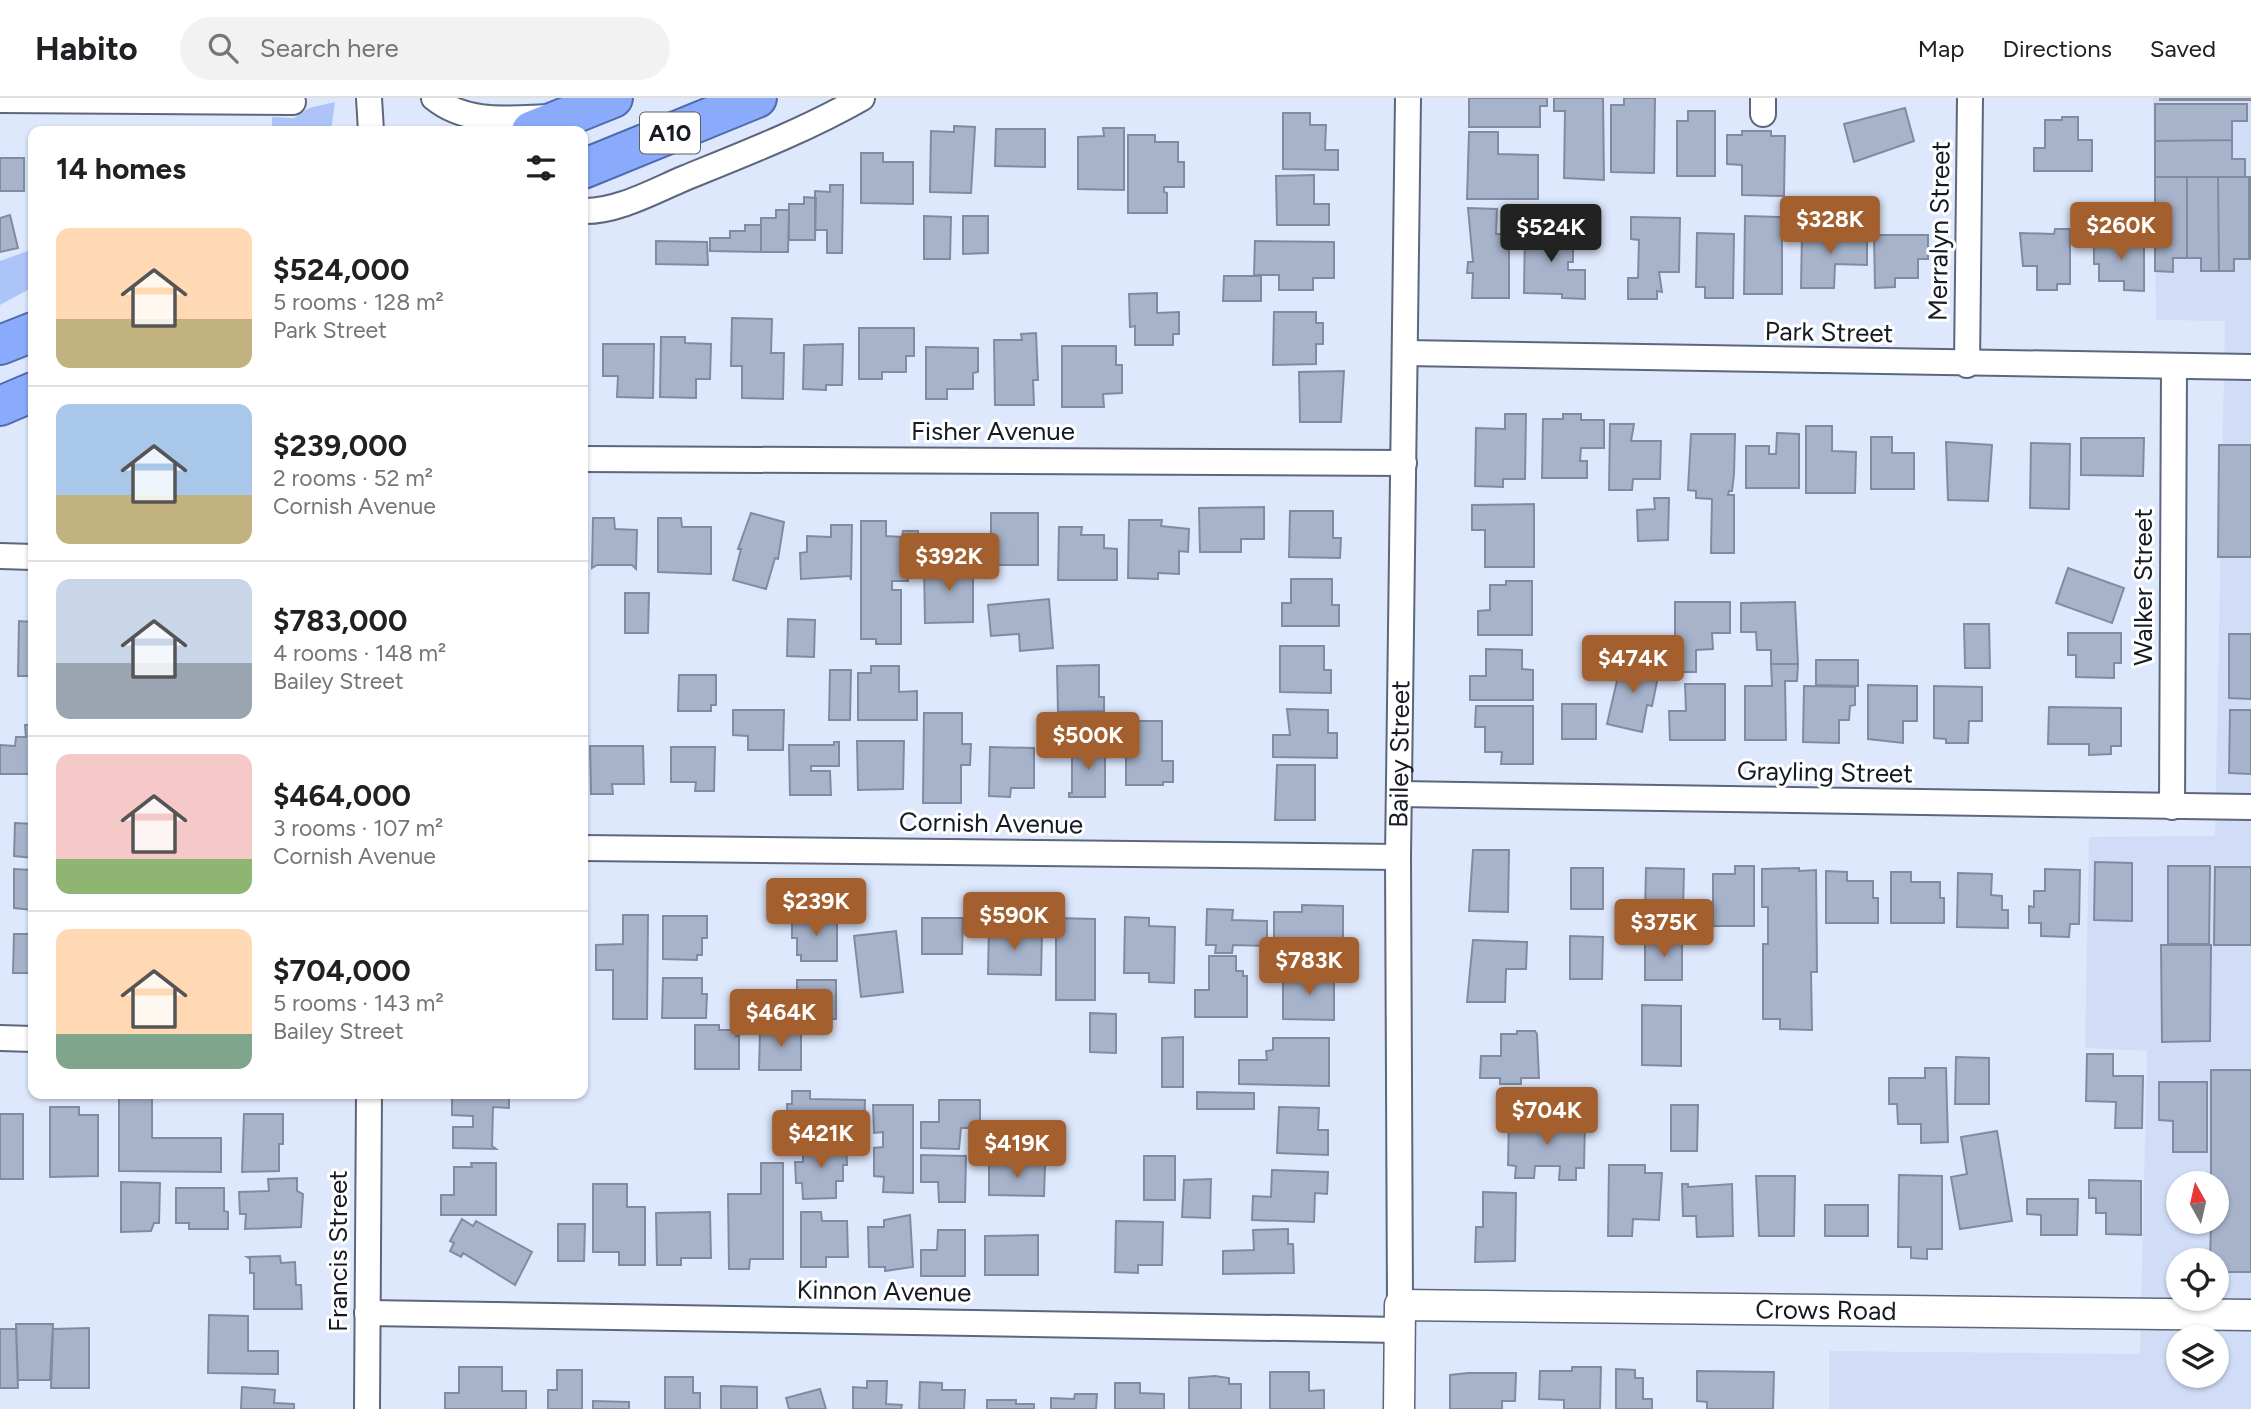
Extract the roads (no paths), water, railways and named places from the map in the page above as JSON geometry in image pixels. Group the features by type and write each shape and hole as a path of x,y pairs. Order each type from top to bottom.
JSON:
{"highway":[{"name":"A10","path":"544,126 613,98"},
{"name":"A10","path":"588,167 757,98"},
{"path":"0,345 28,333"},
{"path":"0,406 28,394"}],"street":[{"path":"369,98 371,126"},
{"path":"434,98 453,110 471,116 567,117"},
{"path":"588,210 608,208 642,196 795,131 862,98"},
{"name":"Bailey Street","path":"1399,1409 1398,856 1408,98"},
{"name":"Merralyn Street","path":"1966,365 1970,98"},
{"path":"0,100 293,102"},
{"name":"Park Street","path":"1405,353 1966,365 2251,367"},
{"name":"Walker Street","path":"2172,807 2174,366"},
{"name":"Fisher Avenue","path":"588,459 1404,463"},
{"path":"0,556 28,557"},
{"name":"Grayling Street","path":"1399,794 2251,807"},
{"name":"Cornish Avenue","path":"588,848 1398,856"},
{"path":"0,1038 28,1039"},
{"name":"Francis Street","path":"367,1409 369,1099"},
{"name":"Kinnon Avenue","path":"368,1313 1400,1317"},
{"name":"Crows Road","path":"1400,1317 2251,1315"}]}
